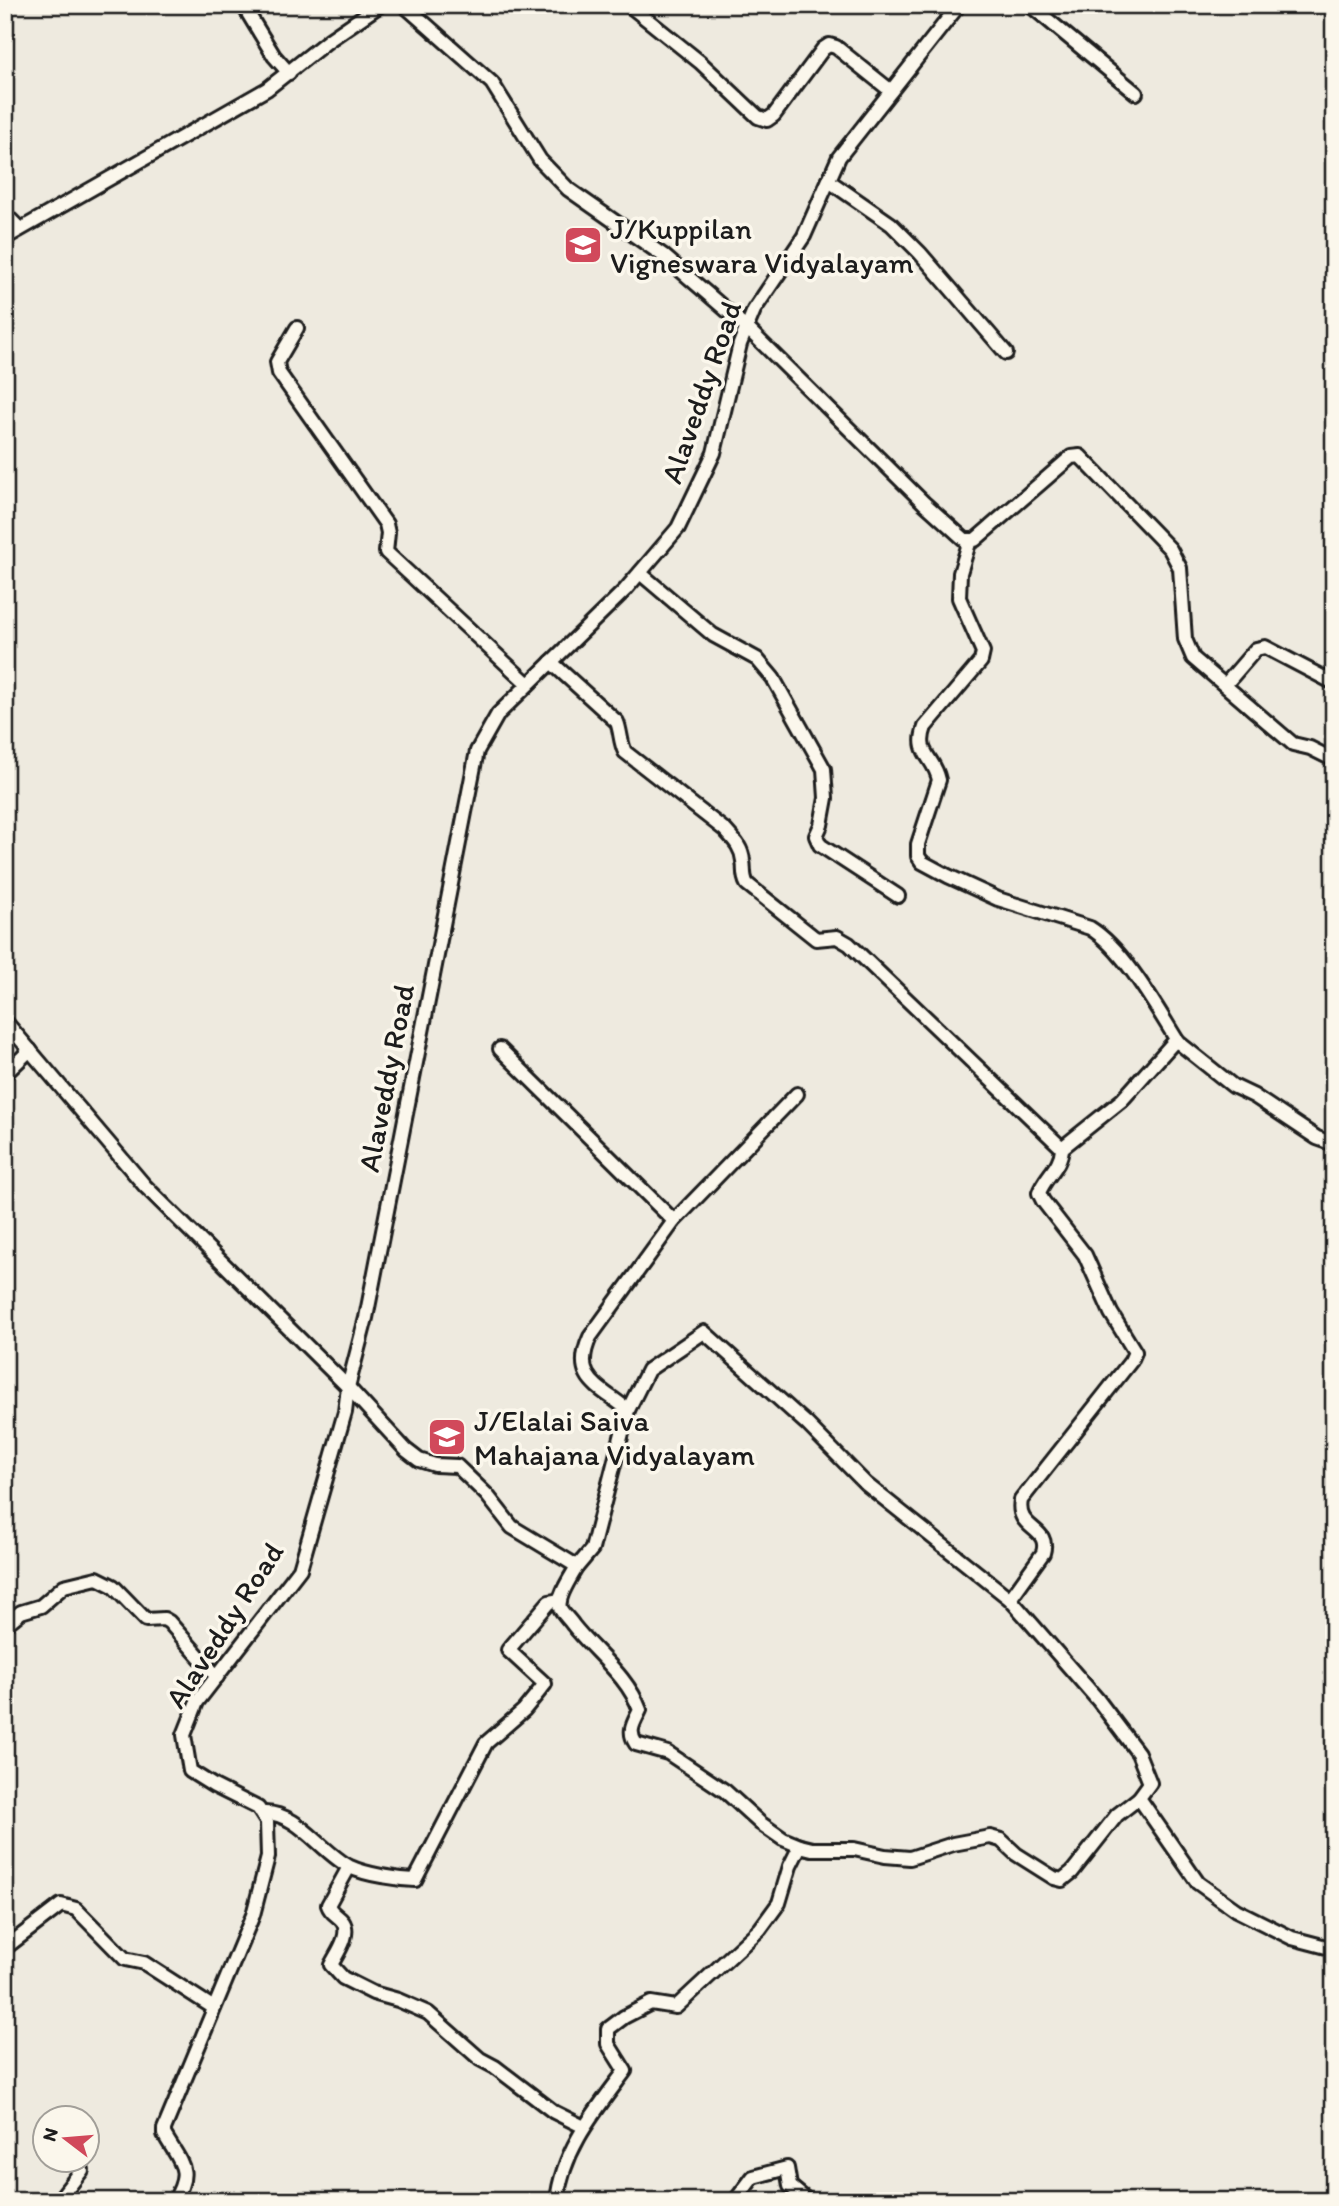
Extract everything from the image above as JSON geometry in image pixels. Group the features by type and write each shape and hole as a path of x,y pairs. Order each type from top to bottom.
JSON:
{"street":[{"path":"243,5 274,56 289,73"},
{"path":"5,238 267,89 329,40 380,5"},
{"path":"404,5 492,83 540,160 568,189 664,256 747,328 965,540 975,540 1071,457 1080,456 1170,550 1180,568 1185,639 1193,658 1293,744 1310,748 1334,760"},
{"path":"629,5 700,62 758,117 767,120 774,115 823,49 829,46 836,47 891,91"},
{"name":"Alaveddy Road","path":"263,1813 190,1771 184,1735 197,1702 300,1569 345,1412 348,1387 369,1304 477,751 498,714 640,573 678,528 714,453 740,344 754,310 804,236 839,157 959,5"},
{"path":"1030,5 1136,93"},
{"path":"829,181 891,225 920,253 1006,352"},
{"path":"5,214 20,229"},
{"path":"297,328 276,362 279,373 386,524 386,552 528,684"},
{"path":"970,540 960,573 959,597 983,652 981,661 925,727 920,738 922,749 937,770 939,780 918,844 918,856 922,862 948,876 998,899 1090,928 1101,935 1138,979 1178,1042 1233,1086 1254,1096 1317,1138 1334,1144"},
{"path":"640,573 713,635 757,659 773,678 824,769 826,798 816,836 820,845 898,896"},
{"path":"1225,685 1256,649 1265,647 1334,683"},
{"path":"551,662 617,722 621,731 620,743 625,752 725,830 738,844 744,861 742,874 747,884 816,939 837,937 849,944 1062,1149"},
{"path":"5,1021 145,1185 348,1387 406,1450 419,1460 435,1465 457,1466 486,1495 512,1527 576,1568"},
{"path":"1010,1599 1043,1553 1045,1545 1043,1538 1023,1520 1019,1511 1021,1500 1131,1362 1135,1352 1111,1313 1085,1255 1039,1193 1042,1184 1061,1159 1062,1149 1122,1100 1173,1043 1178,1042"},
{"path":"500,1049 674,1221"},
{"path":"5,1074 30,1050"},
{"path":"628,1410 586,1376 583,1353 590,1337 674,1221 797,1094"},
{"path":"704,1332 807,1424 866,1484 1010,1599 1098,1700 1138,1753 1150,1783 1139,1798 1117,1815 1072,1872 1062,1880 1054,1878 1016,1854 1000,1840 990,1837 953,1844 910,1858 854,1849 812,1849 800,1846 783,1839 760,1823 725,1791 668,1753 636,1744 631,1738 631,1730 640,1710 635,1697 622,1678 581,1635 560,1608 560,1600 576,1568 592,1549 628,1410 648,1370 704,1332"},
{"path":"5,1625 21,1612 41,1606 64,1586 97,1578 113,1586 146,1620 164,1619 169,1622 217,1677"},
{"path":"174,2201 185,2183 184,2170 164,2134 164,2129 253,1915 268,1857 268,1822 263,1813 273,1812 286,1818 349,1867 415,1880 486,1743 524,1710 545,1684 508,1650 548,1602 560,1600"},
{"path":"1139,1798 1198,1883 1236,1910 1292,1938 1334,1949"},
{"path":"557,2201 559,2182 584,2127 625,2071 608,2044 608,2029 651,2003 676,2007 760,1929 779,1903 790,1866 800,1846"},
{"path":"349,1867 328,1905 330,1911 343,1923 345,1930 345,1937 331,1965 343,1978 373,1993 428,2013 480,2059 495,2067 554,2112 584,2127"},
{"path":"5,1948 61,1905 67,1905 76,1909 125,1959 144,1963 214,2008"},
{"path":"735,2201 753,2177 787,2168 790,2186 808,2201"},
{"path":"58,2201 79,2174"}],"place":[{"name":"J/Kuppilan Vigneswara Vidyalayam","path":"583,245"},
{"name":"J/Elalai Saiva Mahajana Vidyalayam","path":"447,1437"}]}
